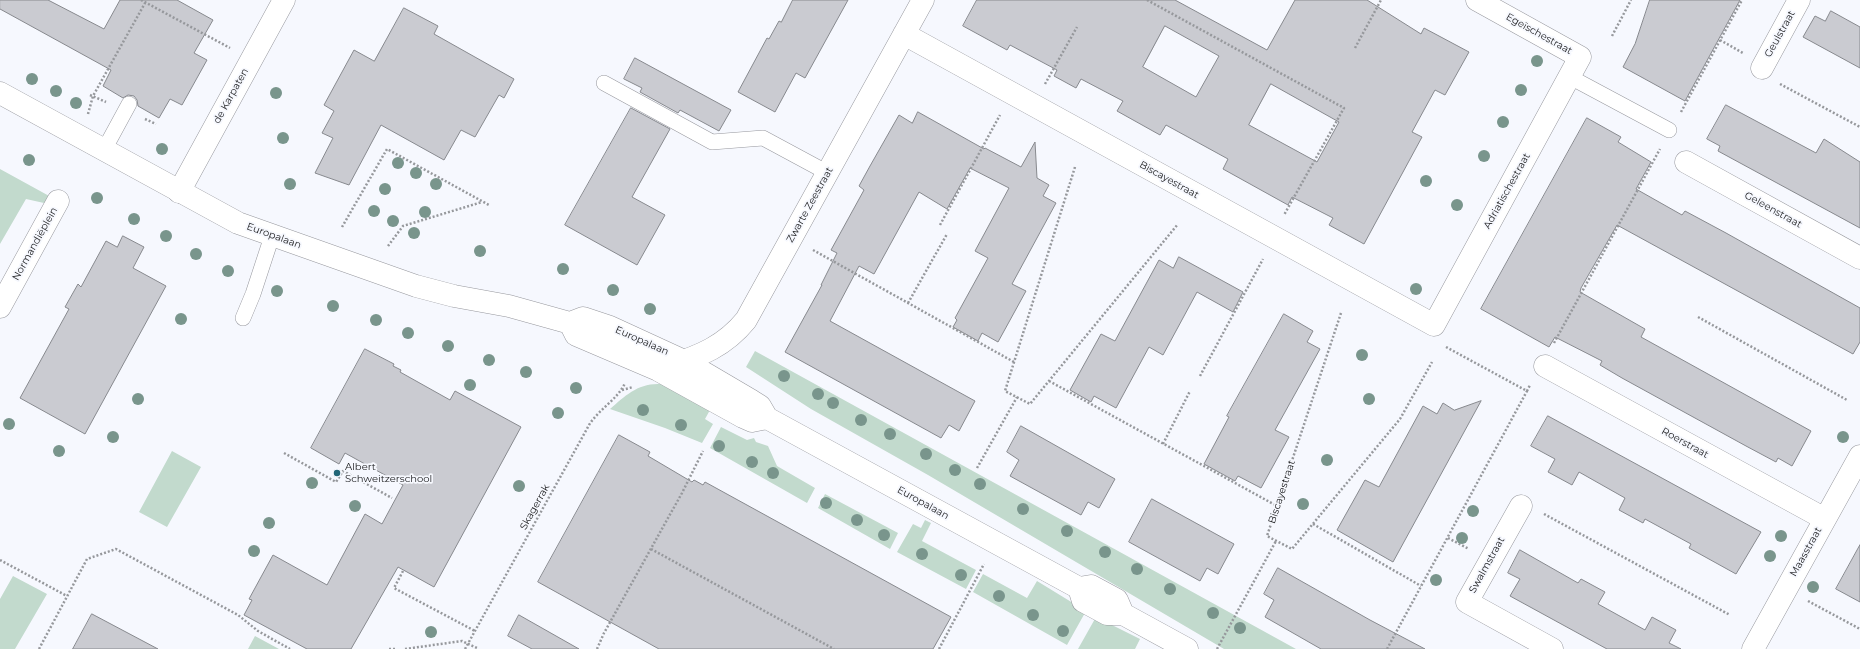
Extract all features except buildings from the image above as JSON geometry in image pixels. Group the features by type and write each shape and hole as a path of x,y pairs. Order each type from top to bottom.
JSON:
{"street":[{"name":"de Karpaten","path":"179,192 284,0"},
{"name":"Zwarte Zeestraat","path":"658,370 684,361 726,341 743,323 828,173 923,0"},
{"name":"Egeïschestraat","path":"1477,0 1580,57"},
{"name":"Geulstraat","path":"1761,68 1799,0"},
{"name":"Biscayestraat","path":"904,34 1434,325"},
{"name":"Adriatischestraat","path":"1434,325 1580,57"},
{"name":"Europalaan","path":"0,93 223,216 272,236 416,286 454,296 509,306 570,323 583,318 628,334 684,361 752,401 760,406 767,418 1078,588 1083,601 1107,614 1123,614 1186,649"},
{"name":"Geleenstraat","path":"1686,162 1860,258"},
{"name":"Normandiëplein","path":"0,307 58,202"},
{"name":"Europalaan","path":"570,323 576,335 658,370 743,417 752,421 767,418"},
{"name":"Roerstraat","path":"1544,366 1825,519"},
{"name":"Maasstraat","path":"1753,649 1859,461"},
{"name":"Swalmstraat","path":"1521,506 1467,602 1552,649"}],"lane":[{"path":"1570,77 1669,130"},
{"path":"604,83 712,142 763,138 828,173"},
{"path":"104,150 129,104"},
{"path":"243,318 253,294 272,236"}],"path":[{"path":"141,0 217,41"},
{"path":"1147,0 1344,108 1282,220"},
{"path":"1355,48 1381,0"},
{"path":"1612,36 1631,0"},
{"path":"1687,102 1742,0"},
{"path":"95,93 145,2"},
{"path":"1043,88 1077,27"},
{"path":"1720,40 1761,68 1860,128"},
{"path":"940,225 1003,110"},
{"path":"1387,649 1527,391 1544,366 1662,146"},
{"path":"342,227 387,149 488,205"},
{"path":"1075,167 1005,391 1030,404 1178,224"},
{"path":"388,246 403,226 483,202"},
{"path":"908,303 947,234"},
{"path":"814,250 1014,362"},
{"path":"1200,376 1266,254"},
{"name":"Biscayestraat","path":"1276,541 1267,536 1341,313"},
{"path":"1698,317 1847,400"},
{"path":"1443,345 1527,391"},
{"path":"1217,649 1276,541 1292,550 1400,419 1432,362"},
{"path":"1049,381 1277,506"},
{"name":"Skagerrak","path":"465,649 592,421 604,406 622,390 632,387"},
{"path":"1163,444 1190,392"},
{"path":"977,468 1017,397"},
{"path":"597,649 604,633 682,493 703,451"},
{"path":"284,453 336,482 343,471 392,498"},
{"path":"1543,514 1730,615"},
{"path":"1313,524 1422,586"},
{"path":"1448,538 1464,547"},
{"path":"38,649 87,560 116,549 238,615 258,632 290,649"},
{"path":"651,549 834,649"},
{"path":"0,560 67,596"},
{"path":"403,572 394,588 475,631"},
{"path":"939,649 979,572"},
{"path":"1817,606 1860,629"},
{"path":"405,649 462,641 477,648"},
{"path":"389,649 396,649"}],"green space":[{"path":"0,169 51,197 44,203 26,199 0,244"},
{"path":"755,351 1296,649 1224,649 928,475 811,409 746,367"},
{"path":"652,384 667,386 710,410 705,419 713,424 702,443 665,428 610,409 638,388"},
{"path":"721,427 747,440 754,438 756,442 768,446 777,466 815,488 807,503 710,448"},
{"path":"172,451 201,467 167,527 139,512"},
{"path":"825,494 898,533 890,549 818,508"},
{"path":"925,520 931,523 922,541 976,570 966,589 897,552 913,524 921,528"},
{"path":"983,574 1027,598 1037,581 1086,611 1067,645 973,592"},
{"path":"13,576 47,594 15,649 0,649 0,599"},
{"path":"1096,617 1140,639 1135,649 1078,649"},
{"path":"255,636 279,649 248,649"}],"place":[{"name":"Albert Schweitzerschool","path":"337,473"}]}
